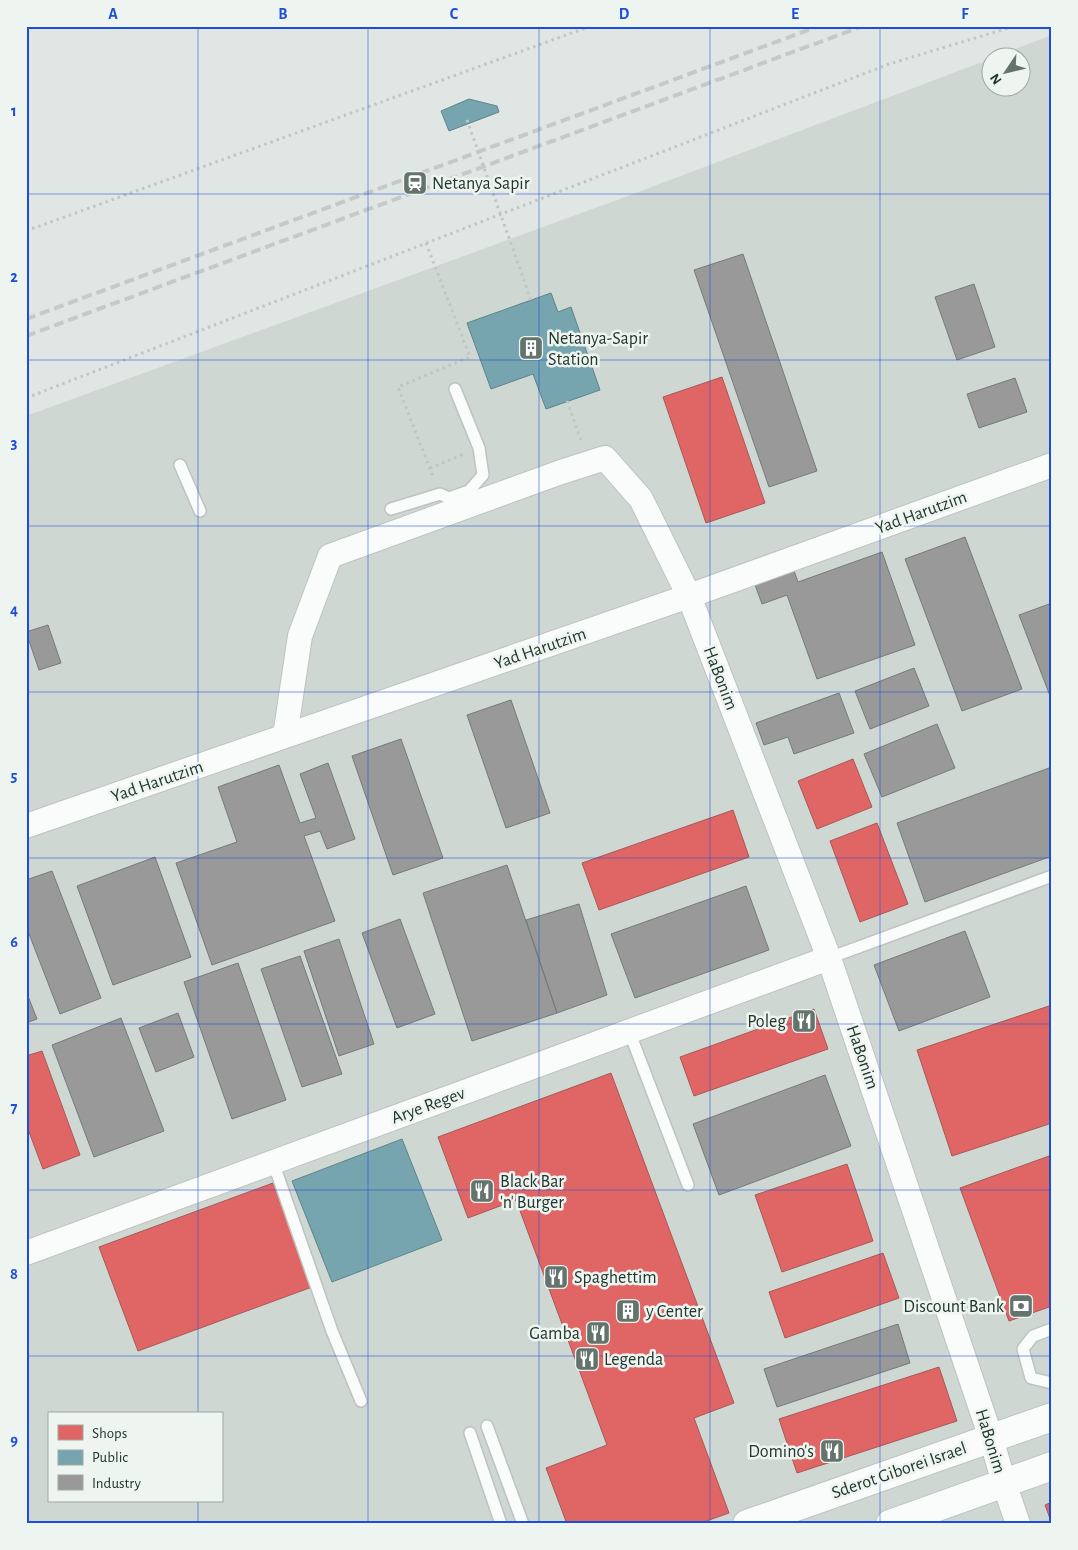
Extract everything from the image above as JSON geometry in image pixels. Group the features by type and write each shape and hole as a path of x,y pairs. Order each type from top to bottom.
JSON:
{"street":[{"name":"HaBonim","path":"589,463 605,458 641,499 689,596 830,958 992,1438 1004,1483 1018,1524"},
{"path":"285,736 300,636 330,556 589,463"},
{"name":"Yad Harutzim","path":"26,826 689,596 1052,464"},
{"name":"Arye Regev","path":"26,1253 830,958"},
{"name":"Sderot Giborei Israel","path":"747,1524 1052,1417"},
{"path":"890,1524 1052,1466"}],"lane":[{"path":"391,509 440,494 448,498 469,491 483,475 479,448 455,389"},
{"path":"180,465 200,511"},
{"path":"830,958 1052,876"},
{"path":"629,1032 688,1185"},
{"path":"273,1162 332,1331 361,1401"},
{"path":"1052,1329 1033,1336 1023,1349 1031,1378 1052,1383"},
{"path":"487,1426 523,1524"},
{"path":"470,1433 501,1524"}],"path":[{"path":"26,231 591,26"},
{"path":"26,398 889,64 1015,26"},
{"path":"467,120 531,300"},
{"path":"426,243 470,357 398,387 440,494"},
{"path":"567,401 589,463"},
{"path":"430,468 479,448"}],"shaded area":[{"path":"1052,35 1052,1524 26,1524 26,416 617,200 980,63 980,98 1030,98 1030,48 1018,48"}],"building: Shops":[{"path":"722,377 765,503 706,523 663,397"},
{"path":"853,759 872,807 817,829 798,781"},
{"path":"733,810 749,857 599,910 582,863"},
{"path":"877,823 908,904 860,922 830,841"},
{"path":"1052,1005 1052,1123 952,1156 917,1050"},
{"path":"814,1009 828,1049 694,1096 680,1057"},
{"path":"42,1051 80,1155 43,1169 26,1124 26,1056"},
{"name":"y Center","path":"611,1073 734,1403 694,1418 729,1513 698,1524 567,1524 546,1468 607,1445 516,1200 468,1218 438,1137"},
{"path":"1052,1155 1052,1306 1009,1321 960,1188"},
{"path":"847,1164 873,1241 782,1272 755,1195"},
{"path":"273,1183 312,1287 138,1351 99,1247"},
{"path":"883,1253 899,1298 785,1338 769,1292"},
{"path":"939,1367 957,1421 797,1473 779,1419"},
{"path":"1052,1502 1052,1524 1045,1505"}],"building: Public":[{"path":"469,99 497,106 499,112 449,131 441,111"},
{"name":"Netanya-Sapir Station","path":"551,293 558,312 571,307 600,390 546,409 533,374 491,389 467,323"},
{"path":"402,1139 442,1240 332,1282 292,1181"}],"building: Industry":[{"path":"743,254 817,471 769,487 694,270"},
{"path":"974,284 995,347 957,360 935,297"},
{"path":"1015,378 1027,412 979,428 967,394"},
{"path":"965,537 1022,689 962,711 905,559"},
{"path":"882,552 915,645 817,679 787,595 762,604 754,582 793,568 798,582"},
{"path":"1052,603 1052,701 1019,615"},
{"path":"48,625 61,663 39,670 26,632"},
{"path":"914,668 929,706 870,729 855,691"},
{"path":"839,693 854,733 794,754 788,737 764,745 756,723"},
{"path":"511,700 550,813 506,828 467,715"},
{"path":"937,724 955,768 882,797 864,754"},
{"path":"401,739 443,858 393,875 352,756"},
{"path":"328,763 355,839 327,849 320,831 304,836 335,921 212,965 176,863 237,842 218,787 279,765 300,823 316,818 300,774"},
{"path":"1049,768 1052,777 1052,856 925,902 897,823"},
{"path":"155,857 191,957 113,985 77,886"},
{"path":"507,865 557,1013 472,1041 423,893"},
{"path":"52,871 101,998 60,1014 26,926 26,880"},
{"path":"746,886 769,950 635,998 611,934"},
{"path":"579,904 607,995 557,1013 526,920"},
{"path":"400,919 435,1014 397,1028 362,933"},
{"path":"965,931 990,997 899,1031 874,965"},
{"path":"339,939 374,1044 339,1056 304,951"},
{"path":"300,956 342,1074 302,1087 261,969"},
{"path":"238,963 286,1100 232,1119 184,982"},
{"path":"26,991 37,1019 26,1023"},
{"path":"178,1013 194,1057 156,1072 139,1028"},
{"path":"121,1018 164,1131 94,1157 52,1045"},
{"path":"825,1075 851,1146 719,1195 693,1124"},
{"path":"898,1324 910,1363 777,1407 764,1369"}],"railway":[{"path":"26,319 819,26"},
{"path":"26,336 863,26"}],"place":[{"name":"Netanya Sapir","path":"415,183"},
{"name":"Netanya-Sapir Station","path":"531,348"},
{"name":"Poleg","path":"804,1021"},
{"name":"Black Bar 'n' Burger","path":"482,1191"},
{"name":"Spaghettim","path":"556,1277"},
{"name":"Discount Bank","path":"1021,1306"},
{"name":"y Center","path":"628,1311"},
{"name":"Gamba","path":"598,1333"},
{"name":"Legenda","path":"587,1359"},
{"name":"Domino's","path":"832,1451"}]}
